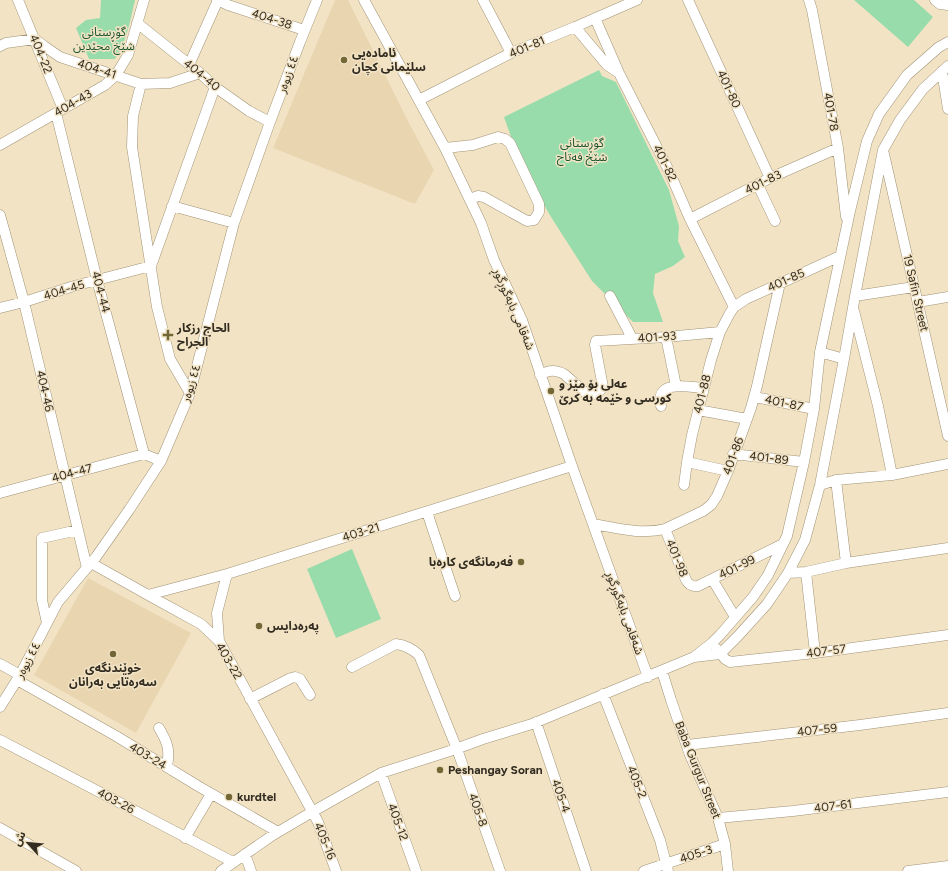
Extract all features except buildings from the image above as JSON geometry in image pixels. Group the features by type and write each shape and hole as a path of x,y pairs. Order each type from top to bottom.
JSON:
{"street":[{"name":"404-22","path":"18,0 35,39 60,111"},
{"name":"404-43","path":"0,145 105,85 116,76 128,55 144,0"},
{"path":"189,65 218,0"},
{"name":"404-38","path":"218,0 228,5 304,30"},
{"name":"٤٤ زیوەر","path":"0,707 19,678 58,602 89,565 129,510 161,461 190,393 234,223 304,30 317,0"},
{"name":"شەقامی بابەگوڕگوڕ","path":"364,0 445,148 482,223 494,260 522,320 572,466 648,677"},
{"path":"483,0 511,53"},
{"name":"401-81","path":"419,100 511,53 637,0"},
{"name":"401-80","path":"688,0 770,178"},
{"name":"401-78","path":"809,0 838,148 847,225"},
{"name":"401-82","path":"595,18 619,73 669,171 690,219 734,307"},
{"name":"404-40","path":"137,23 200,73 215,87 249,111 270,122"},
{"path":"575,27 606,65 619,73"},
{"path":"0,46 6,43 35,39"},
{"name":"404-41","path":"35,39 60,57 141,84 170,83 200,73"},
{"path":"694,658 712,643 753,597 774,563 787,536 814,410 820,352 866,141 879,114 907,75 939,47 948,42"},
{"path":"945,69 948,109"},
{"path":"221,871 278,832 380,773 536,722 694,658 720,654 767,604 788,573 805,540 820,485 883,150 900,120 923,89 945,69"},
{"path":"141,84 133,116 132,147 157,307 170,359 190,393"},
{"path":"151,266 215,87"},
{"name":"404-44","path":"60,111 97,280 144,454"},
{"path":"445,148 474,145 498,137 505,139 510,143 539,204 539,212 534,220 527,222 484,197 478,196 470,199"},
{"name":"401-83","path":"690,219 770,178 838,148"},
{"name":"19 Safin Street","path":"883,150 947,430"},
{"path":"758,185 775,220"},
{"path":"172,206 234,223"},
{"name":"404-46","path":"0,215 24,302 78,530 89,565"},
{"name":"401-85","path":"734,307 746,299 840,256"},
{"name":"404-45","path":"0,308 74,286 151,266"},
{"name":"401-86","path":"593,524 644,532 665,530 708,508 715,501 728,471 754,397 780,283"},
{"path":"855,296 914,287"},
{"path":"610,296 632,338"},
{"path":"918,302 948,297"},
{"name":"401-88","path":"684,485 692,435 711,360 720,332 734,307"},
{"path":"853,307 878,406 892,475"},
{"name":"401-93","path":"540,375 552,370 560,372 587,394 596,394 600,392 603,387 594,345 598,340 720,332"},
{"path":"666,336 676,386"},
{"path":"820,352 844,359"},
{"path":"661,406 660,398 664,391 672,386 704,388"},
{"name":"401-87","path":"754,397 814,410"},
{"path":"698,410 747,419"},
{"path":"144,454 161,461"},
{"name":"404-47","path":"0,494 144,454"},
{"name":"401-89","path":"734,454 804,462"},
{"path":"687,462 728,471"},
{"path":"820,485 836,480 892,475 948,464"},
{"name":"403-21","path":"148,595 227,574 572,466"},
{"path":"836,480 846,563"},
{"path":"427,512 455,596"},
{"path":"47,623 42,600 42,538 78,530"},
{"name":"401-98","path":"665,530 686,580 691,586"},
{"name":"401-99","path":"691,586 698,586 783,544"},
{"path":"788,573 806,572 846,563 948,548"},
{"name":"403-22","path":"89,565 201,624 218,641 312,812"},
{"path":"806,572 815,653"},
{"path":"218,641 217,614 227,574"},
{"path":"712,579 735,617"},
{"name":"407-57","path":"720,654 730,662 815,653 948,635"},
{"path":"712,643 720,654"},
{"name":"405-8","path":"352,667 396,644 403,644 419,655 457,748 500,871"},
{"name":"403-24","path":"0,664 19,678 211,794 278,832"},
{"name":"Baba Gurgur Street","path":"662,671 687,745 718,818 725,844 728,871"},
{"path":"250,699 295,677 300,679 310,695"},
{"name":"405-2","path":"602,694 660,840 667,867"},
{"name":"407-59","path":"687,745 860,725 948,713"},
{"name":"405-4","path":"536,722 586,871"},
{"path":"159,728 168,747 169,754 167,767"},
{"name":"403-26","path":"0,740 233,862"},
{"name":"405-12","path":"380,773 416,871"},
{"name":"407-61","path":"718,818 793,811 948,792"},
{"path":"185,838 211,794"},
{"name":"405-16","path":"312,812 318,822 336,871"},
{"path":"0,828 76,871"},
{"name":"405-3","path":"644,871 667,867 725,844"},
{"path":"245,854 251,871"},
{"path":"908,871 948,866"}],"shaded area":[{"name":"ئامادەیی سلێمانی کچان","path":"335,0 348,0 434,170 415,204 273,148"},
{"name":"خوێندنگەی سەرەتایی بەرانان","path":"88,578 191,633 136,733 34,675"}],"green space":[{"name":"گۆڕستانی شێخ محێدین","path":"101,0 135,0 125,38 115,59 89,59 76,28 86,20 100,18"},
{"path":"854,0 914,0 933,17 908,47"},
{"name":"گۆڕستانی شێخ فەتاح","path":"599,70 602,76 616,82 669,190 679,226 678,241 685,257 673,266 655,274 653,293 663,322 633,322 592,281 551,217 521,165 504,117"},
{"path":"352,549 381,619 336,638 307,569"}],"place":[{"name":"ئامادەیی سلێمانی کچان","path":"344,60"},
{"name":"الحاج رزكار الجراح","path":"168,335"},
{"name":"عەلی بۆ مێز و کورسی و خێمە بە کرێ","path":"551,391"},
{"name":"فەرمانگەی کارەبا","path":"521,562"},
{"name":"پەرەدایس","path":"259,626"},
{"name":"خوێندنگەی سەرەتایی بەرانان","path":"113,654"},
{"name":"Peshangay Soran","path":"440,770"},
{"name":"kurdtel","path":"229,797"}]}
